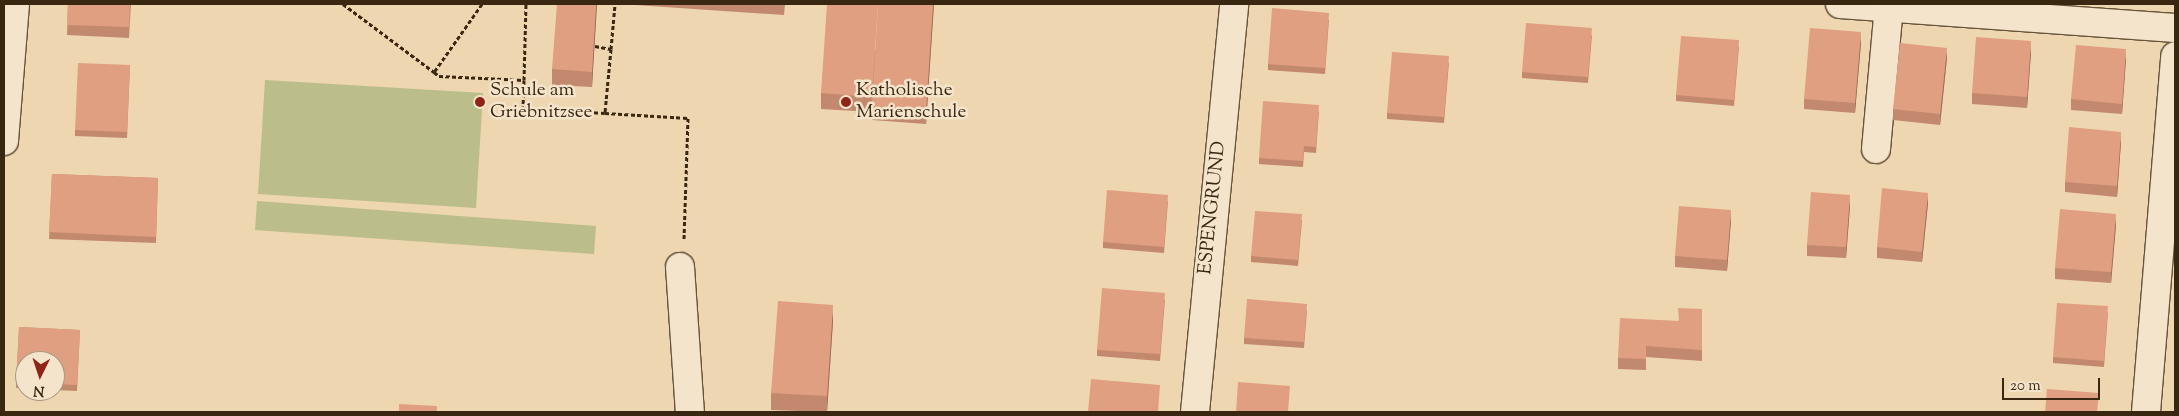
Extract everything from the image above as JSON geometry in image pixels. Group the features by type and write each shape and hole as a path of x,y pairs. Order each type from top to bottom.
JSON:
{"street":[{"path":"4,141 15,4"},
{"name":"ESPENGRUND","path":"1195,412 1234,4"},
{"path":"1840,4 2175,28"},
{"path":"1876,149 1889,7"},
{"path":"2146,412 2166,277 2175,56"},
{"path":"680,267 690,412"}],"path":[{"path":"343,4 439,76 524,80"},
{"path":"434,72 482,4"},
{"path":"526,4 523,108 688,118 687,210 680,267"},
{"path":"605,113 616,4"},
{"path":"594,46 611,49"}],"green space":[{"path":"265,80 483,93 476,208 258,194"},
{"path":"257,201 596,226 594,254 255,230"}],"building":[{"path":"68,4 130,4 129,27 67,25"},
{"path":"557,4 596,4 592,72 552,69"},
{"path":"827,4 878,4 872,97 821,93"},
{"path":"878,4 933,4 926,110 872,106"},
{"path":"1272,8 1329,13 1325,68 1268,64"},
{"path":"1526,23 1592,28 1588,77 1522,72"},
{"path":"1810,28 1861,32 1855,103 1804,99"},
{"path":"1681,36 1739,40 1734,100 1676,95"},
{"path":"1976,37 2031,41 2027,97 1972,93"},
{"path":"1900,43 1947,48 1940,114 1893,109"},
{"path":"2076,45 2126,49 2122,104 2071,99"},
{"path":"1392,52 1449,56 1444,117 1387,113"},
{"path":"78,63 130,65 127,132 75,130"},
{"path":"1263,101 1319,105 1316,147 1304,146 1303,161 1259,158"},
{"path":"2069,127 2121,132 2117,186 2065,182"},
{"path":"52,174 158,178 156,237 49,232"},
{"path":"1882,188 1928,193 1922,252 1877,247"},
{"path":"1107,190 1168,195 1164,247 1103,242"},
{"path":"1811,192 1850,195 1846,247 1807,245"},
{"path":"1679,206 1731,210 1727,260 1675,256"},
{"path":"2060,209 2116,214 2111,272 2055,268"},
{"path":"1255,211 1302,214 1298,260 1251,256"},
{"path":"1102,288 1165,293 1160,354 1097,350"},
{"path":"1247,299 1307,304 1304,342 1244,338"},
{"path":"778,301 833,305 827,396 771,393"},
{"path":"2057,303 2108,306 2104,361 2053,357"},
{"path":"1678,308 1702,309 1702,350 1646,346 1646,359 1618,358 1620,318 1679,321"},
{"path":"19,327 80,330 77,385 65,384 65,351 18,351"},
{"path":"1091,379 1160,385 1158,412 1088,412"},
{"path":"1238,382 1290,386 1288,412 1236,412"},
{"path":"2047,389 2099,393 2097,412 2045,412"},
{"path":"399,404 437,406 437,412 399,412"}],"place":[{"name":"Schule am Griebnitzsee","path":"480,102"},
{"name":"Katholische Marienschule","path":"846,102"}]}
